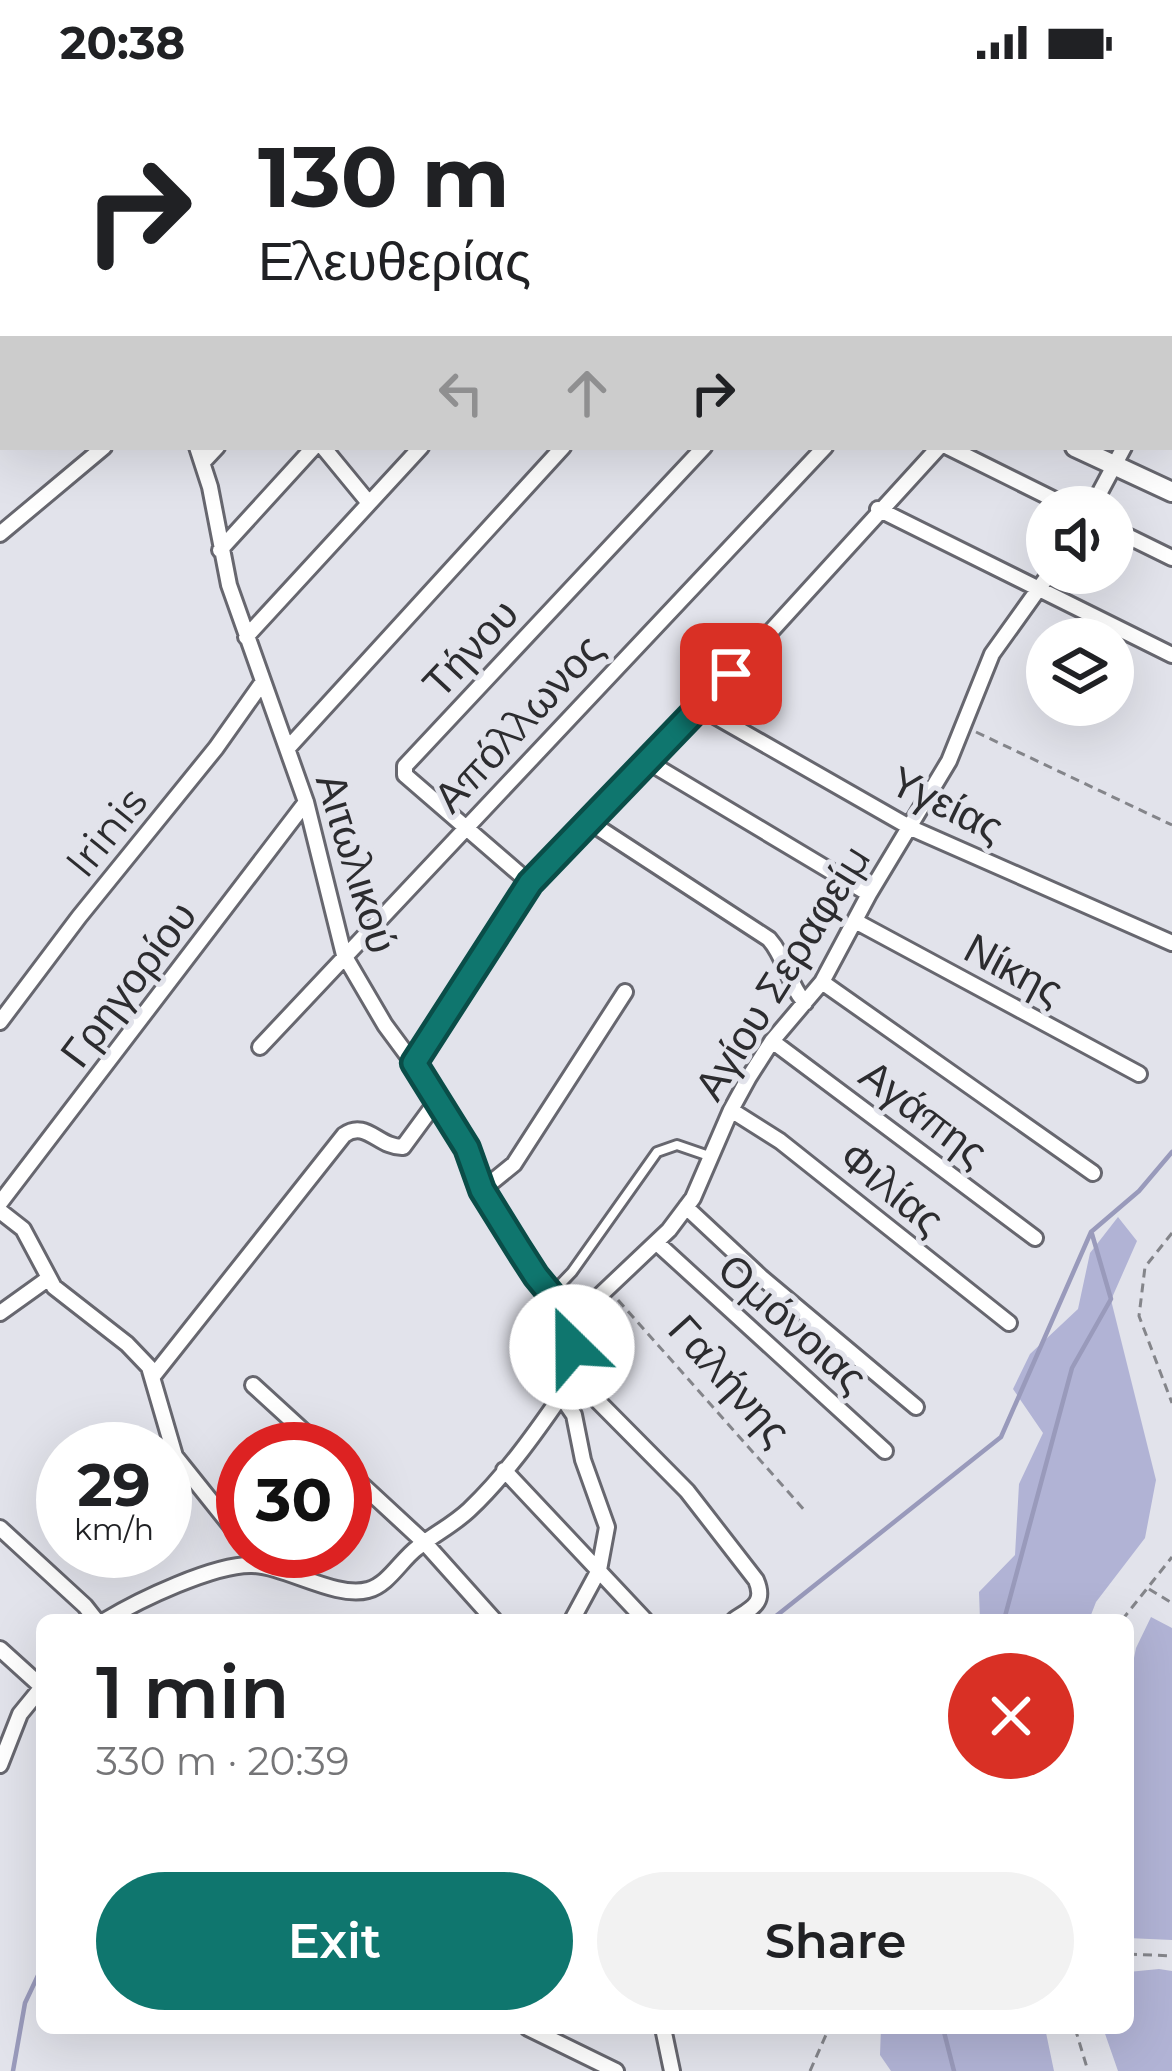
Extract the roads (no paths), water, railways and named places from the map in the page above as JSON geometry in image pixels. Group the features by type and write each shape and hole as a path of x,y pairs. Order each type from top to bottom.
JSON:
{"street":[{"path":"0,534 100,450"},
{"path":"220,550 311,450"},
{"path":"325,450 369,503"},
{"path":"246,637 418,450"},
{"path":"288,748 559,450"},
{"name":"Τήνου","path":"530,883 405,776 405,766 701,450"},
{"name":"Απόλλωνος","path":"260,1047 822,450"},
{"path":"414,1063 530,883 645,760 701,708 936,450"},
{"path":"954,450 1027,486"},
{"name":"Αιτωλικού","path":"200,455 220,550 305,802 344,955 385,1025 439,1098 467,1148 482,1190 550,1295 573,1321"},
{"path":"1104,486 1120,456 1172,492"},
{"path":"878,509 1026,583"},
{"path":"1134,539 1172,558"},
{"name":"Αγίου Σεραφείμ","path":"573,1321 657,1243 686,1207 730,1110 772,1040 823,982 950,761 992,654 1036,594"},
{"path":"1047,594 1172,655"},
{"name":"Irinis","path":"0,1022 262,683"},
{"name":"Υγείας","path":"701,708 911,827 1172,943"},
{"path":"645,760 869,895"},
{"name":"Γρηγορίου","path":"0,1207 305,802"},
{"path":"588,821 769,939 782,957 790,985 805,1003"},
{"name":"Νίκης","path":"857,922 1139,1074"},
{"path":"823,982 1093,1173"},
{"path":"482,1190 507,1174 625,992"},
{"name":"Αγάπης","path":"772,1040 1035,1238"},
{"path":"154,1376 344,1135 363,1130 387,1145 403,1147 439,1098"},
{"name":"Φιλίας","path":"730,1110 780,1141 1009,1323"},
{"path":"0,1207 23,1229 54,1287 141,1356 154,1376 175,1456 216,1507"},
{"path":"686,1207 761,1277 916,1407"},
{"name":"Ομόνοιας","path":"657,1243 885,1451"},
{"path":"0,1313 49,1278"},
{"path":"310,1578 369,1590 469,1510 562,1396 570,1373 573,1321"},
{"path":"570,1373 687,1491 756,1580 759,1603 743,1614"},
{"path":"253,1385 293,1422"},
{"path":"562,1396 574,1415 583,1460 605,1516 607,1539 599,1570 575,1614"},
{"path":"504,1470 639,1614"},
{"path":"372,1494 425,1543 489,1614"},
{"path":"0,1528 91,1614"},
{"path":"116,1614 141,1599 216,1573"},
{"path":"0,1649 36,1682"},
{"path":"0,1765 20,1714 36,1694"},
{"path":"540,2034 616,2071"},
{"path":"664,2034 672,2071"}],"lane":[{"path":"550,1295 572,1272 657,1152 677,1145 710,1156"}],"waterway":[{"path":"779,1614 1001,1437 1091,1232 1139,1191 1172,1152"},
{"path":"1006,1614 1072,1368 1111,1299 1092,1234"},
{"path":"13,2071 25,2003 36,1980"},
{"path":"945,2034 954,2071"}]}
